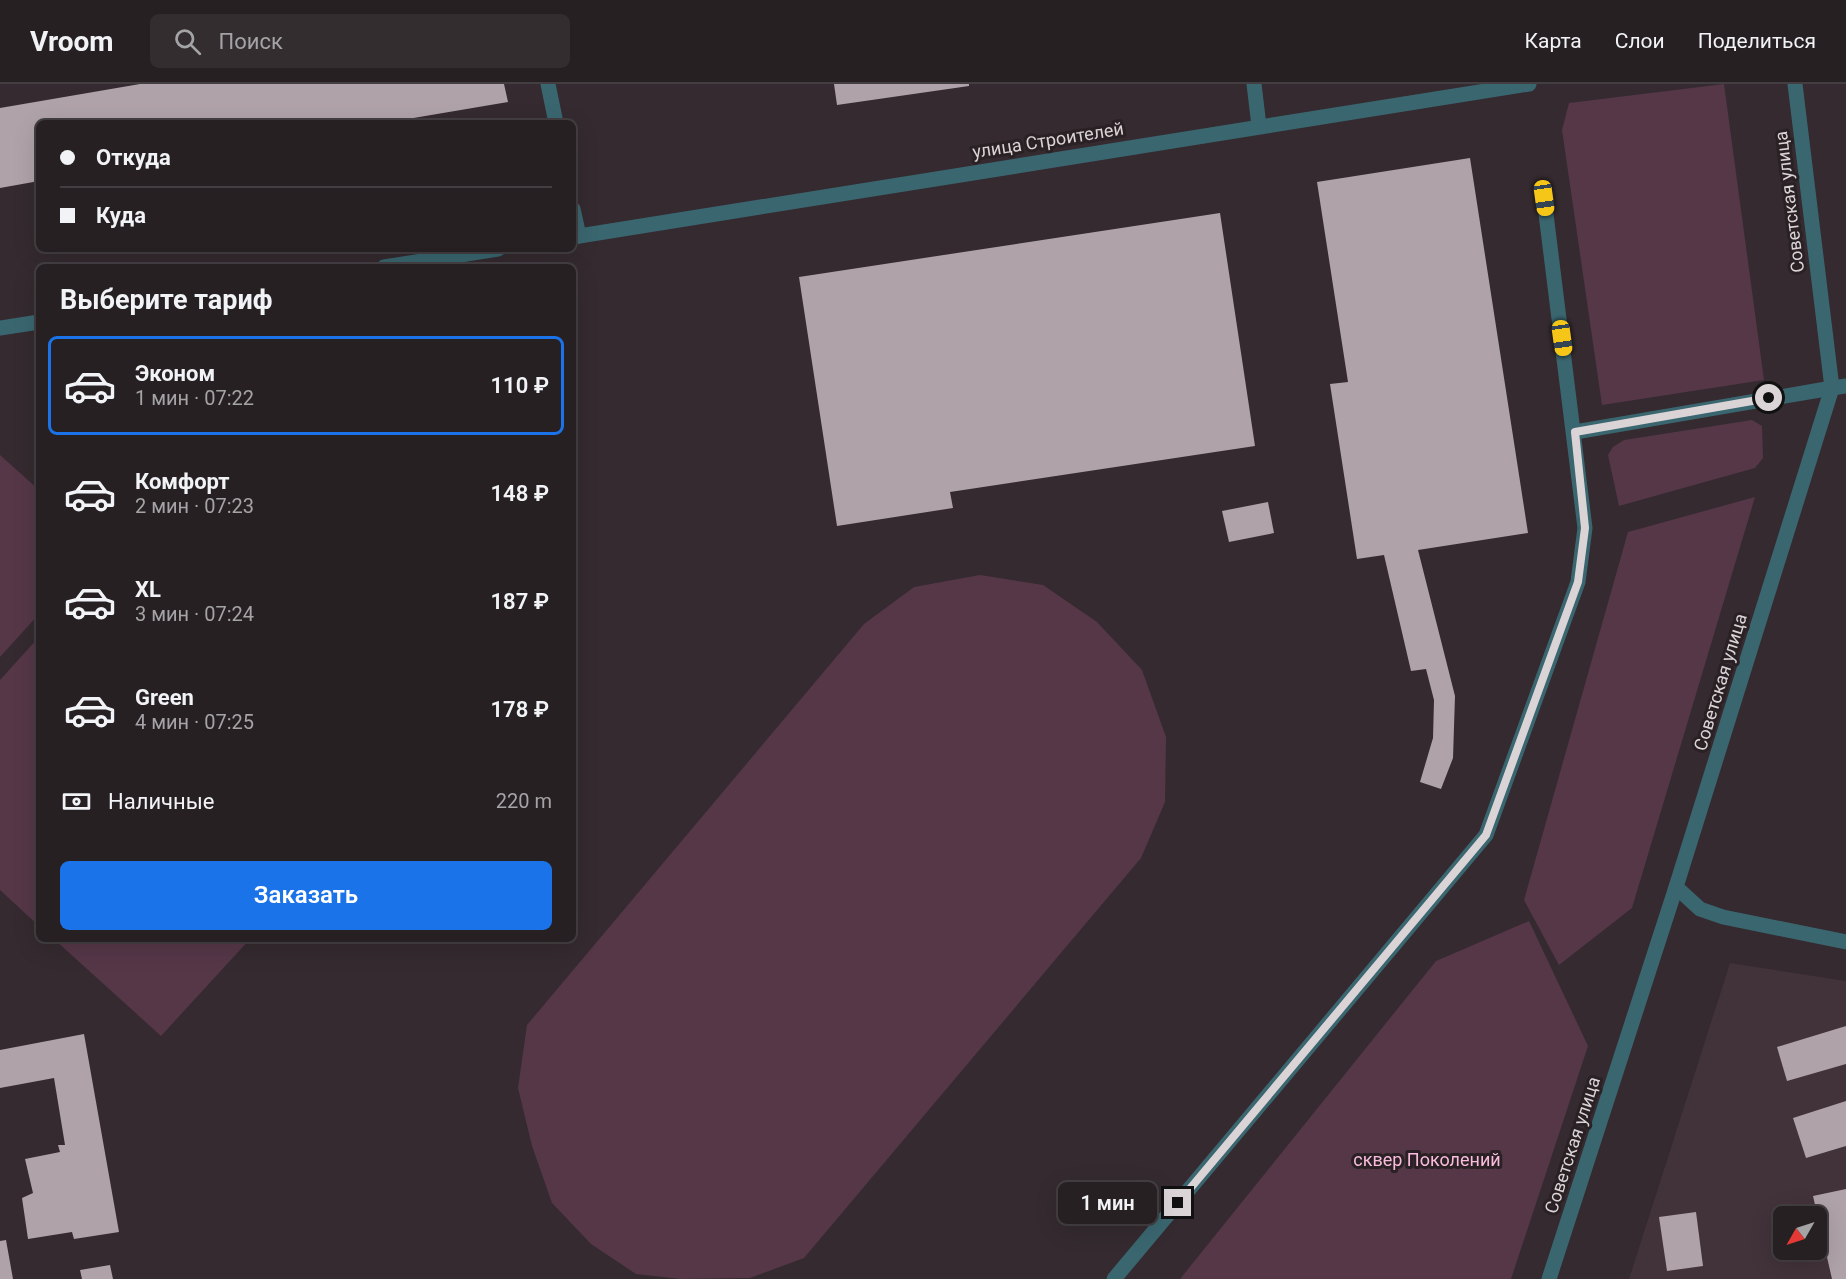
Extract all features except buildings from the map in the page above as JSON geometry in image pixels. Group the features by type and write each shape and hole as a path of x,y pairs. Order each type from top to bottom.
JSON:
{"street":[{"path":"548,84 555,120"},
{"path":"1254,84 1259,126"},
{"name":"улица Строителей","path":"576,237 1529,84"},
{"name":"Советская улица","path":"1549,1279 1839,387 1795,84"},
{"path":"1114,1279 1486,835 1578,582 1585,528 1575,432 1544,198"},
{"path":"403,264 479,252"},
{"path":"0,328 36,322"},
{"path":"1575,432 1839,387"},
{"path":"1676,887 1700,909 1723,917 1846,942"}],"shaded area":[{"path":"1730,963 1846,981 1846,1279 1629,1279"}],"green space":[{"path":"1724,84 1764,380 1602,405 1562,130 1569,103"},
{"path":"1752,420 1762,426 1763,458 1755,468 1619,506 1608,455 1613,447 1624,440"},
{"path":"0,455 36,487 36,617 0,657"},
{"path":"1755,497 1632,908 1559,965 1524,900 1628,532"},
{"path":"980,575 1043,585 1097,622 1142,670 1166,737 1165,802 1141,858 804,1258 750,1278 681,1279 636,1274 591,1244 552,1203 532,1146 518,1088 527,1025 864,624 914,587"},
{"path":"36,640 36,923 0,890 0,680"},
{"name":"сквер Поколений","path":"1529,921 1588,1046 1511,1279 1180,1279 1436,961"},
{"path":"57,942 247,942 161,1036"}],"route":[{"path":"1178,1203 1486,835 1578,582 1585,528 1575,432 1769,398"}]}
